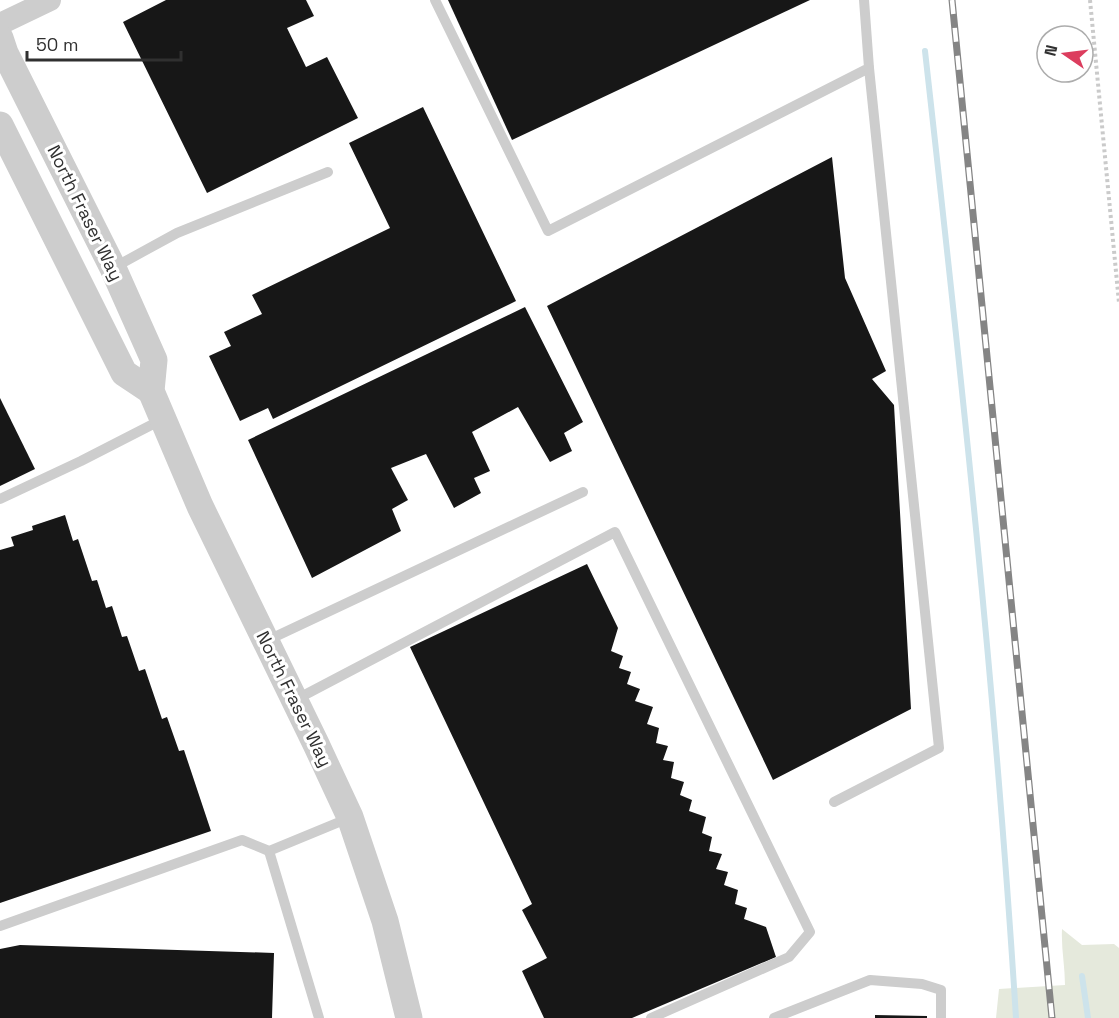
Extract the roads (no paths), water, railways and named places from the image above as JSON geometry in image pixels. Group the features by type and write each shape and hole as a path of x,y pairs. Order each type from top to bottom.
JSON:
{"street":[{"path":"0,24 50,0"},
{"name":"North Fraser Way","path":"0,38 113,268 154,360 151,391 200,506 350,818 385,921 409,1018"},
{"name":"North Fraser Way","path":"0,125 124,374 151,391"}],"lane":[{"path":"435,0 548,231 870,68"},
{"path":"834,802 939,748 864,0"},
{"path":"113,268 177,233 328,172"},
{"path":"0,499 163,419"},
{"path":"266,641 583,492"},
{"path":"295,700 615,532 810,932 789,957 651,1018"},
{"path":"0,926 242,840 269,851 350,818"},
{"path":"269,851 319,1018"},
{"path":"774,1018 870,980 922,984 941,990 941,1018"}],"waterway":[{"path":"925,51 988,655 1016,1018"},
{"path":"1082,976 1088,1018"}],"railway":[{"path":"952,0 1052,1018"}]}
